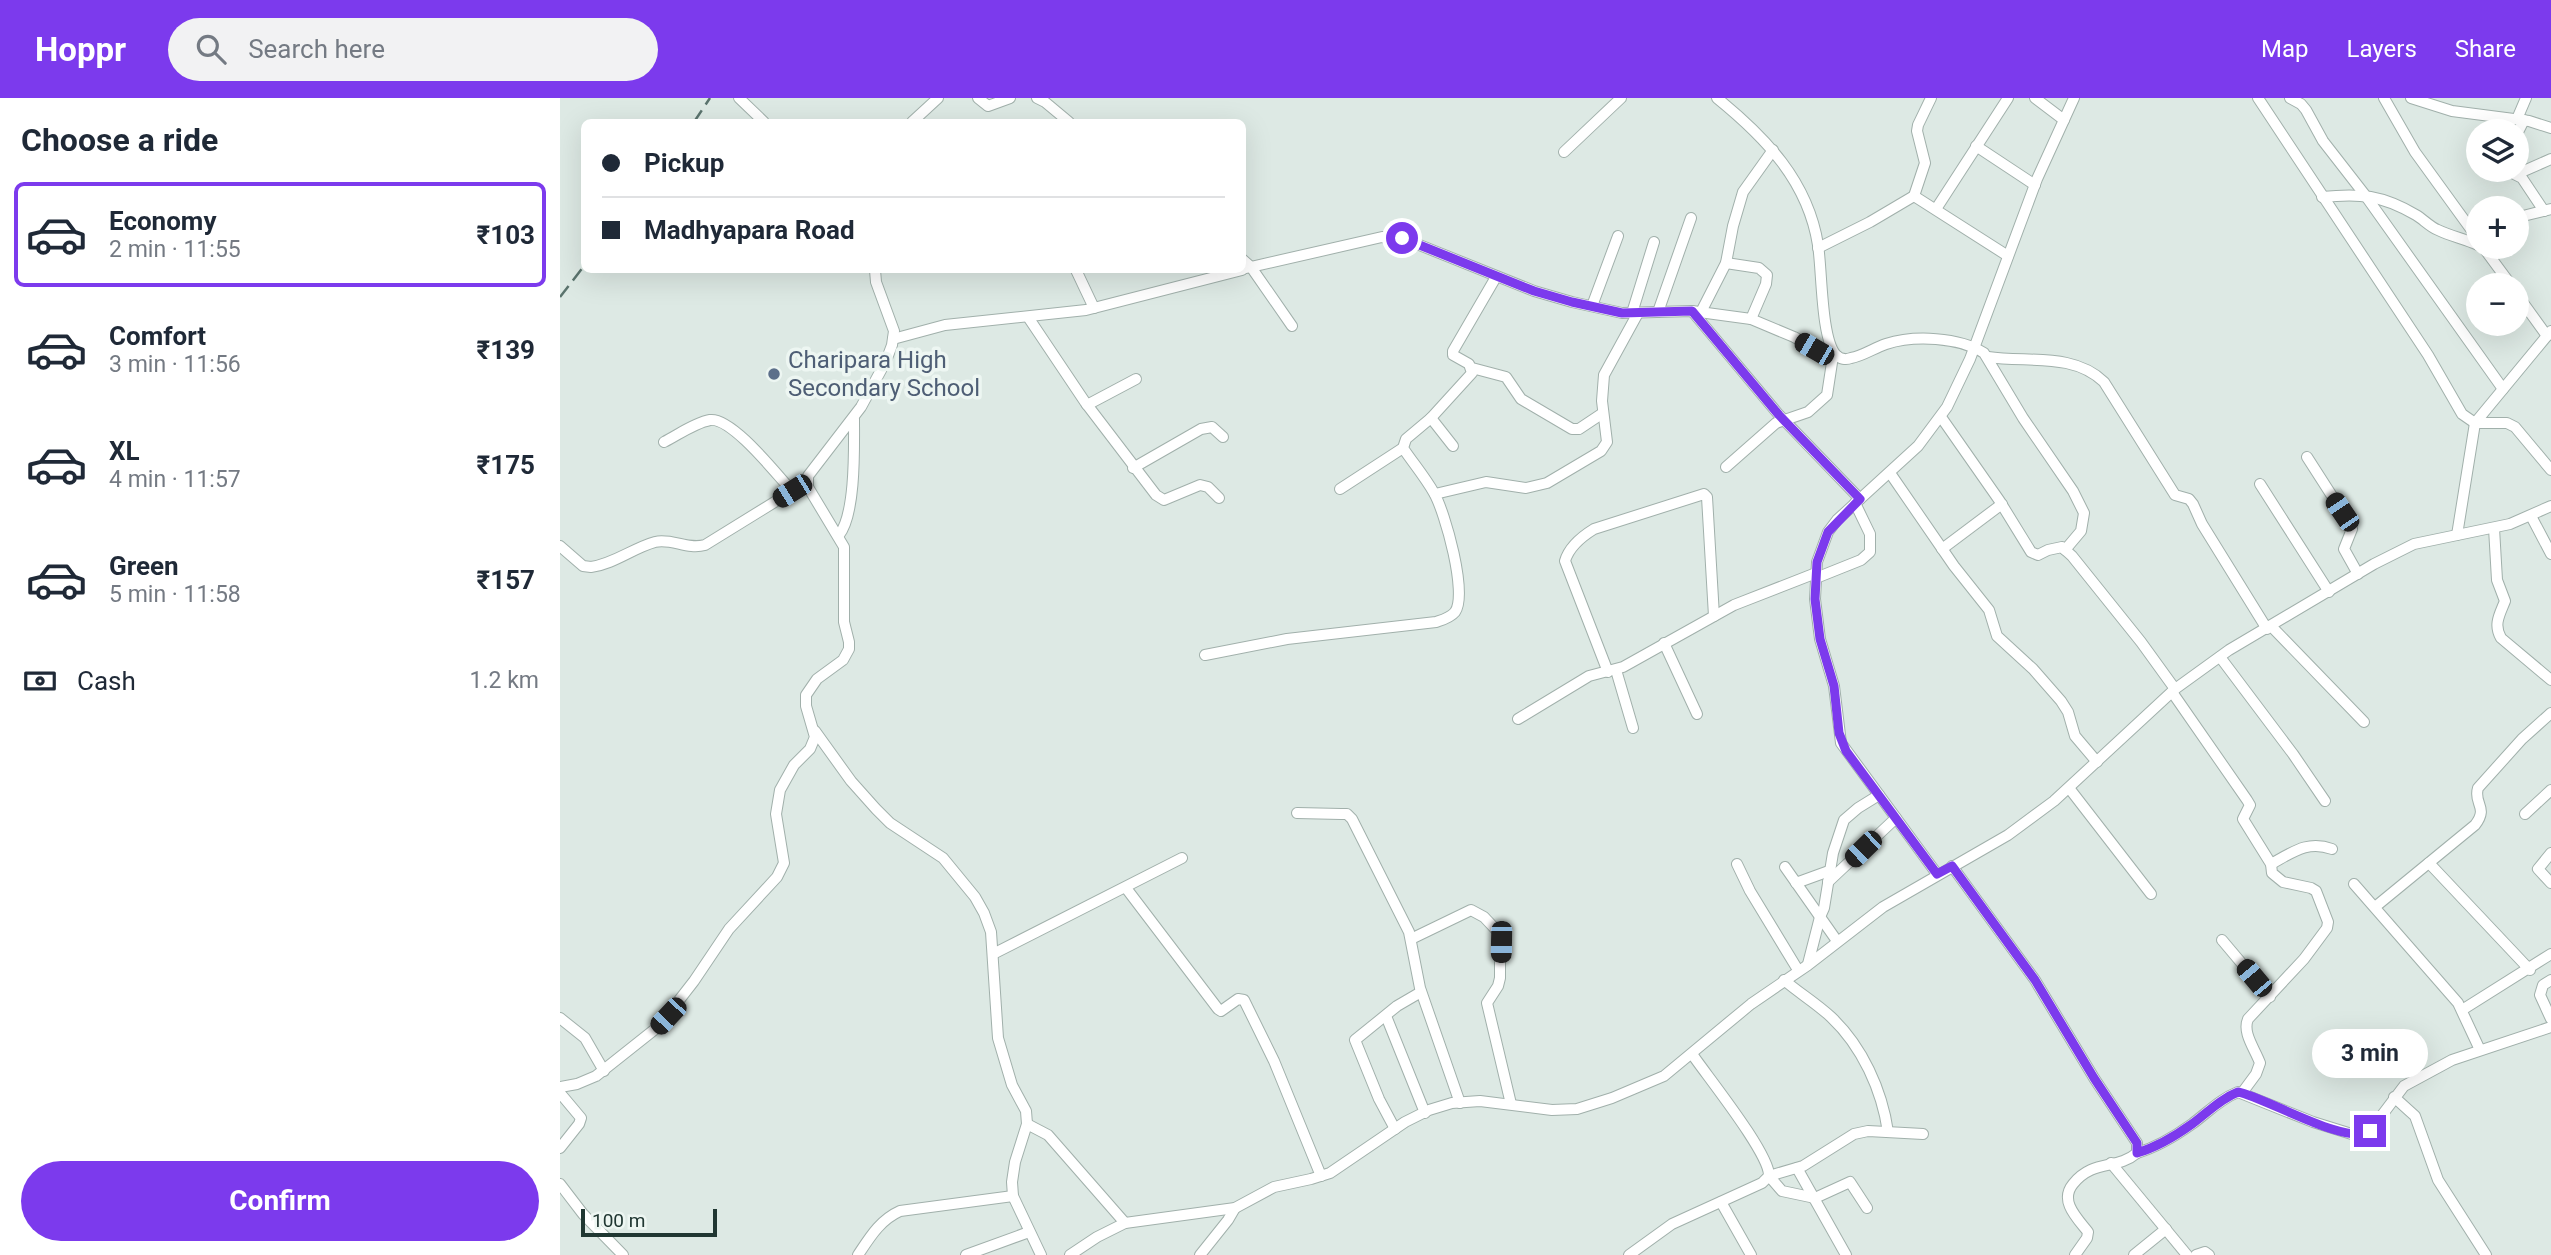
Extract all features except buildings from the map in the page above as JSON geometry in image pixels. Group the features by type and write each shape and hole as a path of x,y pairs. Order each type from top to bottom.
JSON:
{"street":[{"path":"739,98 761,119"},
{"path":"915,119 938,98"},
{"path":"978,98 988,106 1010,98"},
{"path":"1037,98 1065,119"},
{"path":"1564,152 1621,98"},
{"path":"1717,98 1757,132 1773,150 1799,189 1810,213 1818,248 1826,328 1835,356 1827,395 1808,412 1776,423 1726,467"},
{"path":"1818,248 1914,196 1925,163 1918,125 1931,98"},
{"path":"1936,209 2008,98"},
{"path":"2035,98 2064,120"},
{"path":"1937,874 1841,743 1834,686 1820,639 1815,599 1817,562 1828,532 1857,501 1918,446 1941,417 1974,348 2035,185 2074,98"},
{"path":"2258,98 2428,355 2462,414 2475,423 2507,423 2515,427 2551,470"},
{"path":"2290,98 2301,104 2323,141 2365,195 2503,389"},
{"path":"2384,98 2415,152 2466,224"},
{"path":"2411,98 2452,111 2520,119 2526,98"},
{"path":"2529,122 2551,128"},
{"path":"1976,146 2035,185"},
{"path":"1697,312 1726,263 1743,191 1773,150"},
{"path":"2529,169 2551,159"},
{"path":"2524,182 2547,210 2529,214"},
{"path":"2322,197 2365,195 2401,206 2434,229 2466,240"},
{"path":"1914,196 2008,256"},
{"path":"1658,312 1691,218"},
{"path":"1246,269 1391,236 1412,241 1534,291 1622,313 1697,312 1751,319 1794,337 1829,356 1844,359 1909,339 1934,338 1974,348 1988,357 2022,418 2073,491 2084,513 2081,531 2065,550"},
{"path":"1592,306 1618,236"},
{"path":"1435,494 1464,485 1486,482 1526,488 1547,483 1601,452 1607,442 1603,413 1604,374 1635,313 1654,242"},
{"path":"1726,263 1759,268 1767,275 1766,284 1751,319"},
{"path":"1246,270 1292,326"},
{"path":"875,273 892,324 893,339 877,378 854,418 811,470 807,482 811,494 839,535 846,554 844,622 849,649 843,660 817,678 806,695 806,706 815,730 851,781 890,823 943,858 975,897 991,932 998,1038 1012,1085 1026,1111 1027,1124 1015,1162 1013,1196 1041,1255"},
{"path":"1077,273 1094,308"},
{"path":"893,339 945,325 1094,308 1230,273"},
{"path":"1496,277 1453,355 1472,368 1506,377 1521,399 1572,429 1579,429 1603,413"},
{"path":"2457,535 2475,423 2549,333 2529,309"},
{"path":"1518,719 1583,679 1612,671 1734,605 1861,560 1870,552 1870,534 1857,501 1784,420 1697,312"},
{"path":"1028,317 1087,405 1156,495 1164,499 1200,485 1208,487 1219,498"},
{"path":"1988,357 2073,363 2093,372 2104,383 2175,495 2193,503 2202,524 2269,627 2364,722"},
{"path":"1340,489 1403,448 1406,439 1431,418 1468,379 1472,368"},
{"path":"1087,405 1136,379"},
{"path":"1941,417 2034,555 2058,547 2065,550 2107,598 2248,800 2250,805 2243,819 2272,864 2272,873 2283,882 2316,891 2328,922 2327,928 2304,959 2245,1025 2260,1063 2256,1074 2242,1093"},
{"path":"839,535 846,519 852,479 854,418"},
{"path":"1431,418 1453,446"},
{"path":"664,442 709,420 724,422 792,491"},
{"path":"1133,468 1201,429 1212,427 1223,437"},
{"path":"1205,655 1287,639 1436,622 1450,617 1457,610 1454,555 1448,525 1435,494 1403,448"},
{"path":"2307,457 2350,524 2352,529 2344,549 2358,574"},
{"path":"1890,473 1942,549 1989,610 1997,636 2033,669 2061,701 2068,712 2076,736 2097,762"},
{"path":"560,546 583,566 592,567 653,542 665,540 698,547 716,540 807,482"},
{"path":"2260,484 2329,592"},
{"path":"1633,728 1612,671 1564,561 1566,556 1579,539 1594,529 1704,494 1707,497 1714,616"},
{"path":"1942,549 2002,504"},
{"path":"1070,1255 1125,1223 1235,1208 1274,1187 1331,1173 1395,1129 1425,1113 1460,1103 1480,1101 1552,1110 1577,1109 1612,1098 1664,1076 1784,979 1883,907 2008,835 2069,788 2174,691 2220,657 2358,574 2414,544 2494,528 2531,516 2551,506"},
{"path":"2531,516 2551,554"},
{"path":"2494,528 2497,580 2505,601 2497,621 2497,631 2501,638 2551,680"},
{"path":"1664,643 1698,714"},
{"path":"2220,657 2325,801"},
{"path":"2375,906 2462,837 2481,817 2482,810 2476,793 2478,788 2522,739 2551,713"},
{"path":"560,1087 590,1079 604,1071 659,1026 729,929 768,888 783,867 776,814 780,790 794,765 814,743 815,730"},
{"path":"2069,788 2151,894"},
{"path":"2525,814 2551,790"},
{"path":"1803,967 1825,908 1829,871 1844,820 1879,795"},
{"path":"1297,813 1347,814 1352,819 1411,939 1421,992 1460,1103"},
{"path":"1828,882 1896,818"},
{"path":"2272,864 2307,845 2332,849"},
{"path":"2551,852 2538,869 2551,883"},
{"path":"993,954 1182,858"},
{"path":"2429,863 2530,970"},
{"path":"1737,864 1750,891 1803,967"},
{"path":"1952,866 2035,980 2137,1143 2137,1153"},
{"path":"1785,867 1838,941"},
{"path":"1797,883 1829,871"},
{"path":"2354,884 2462,1010 2480,1050"},
{"path":"1126,888 1218,1009 1226,1009 1238,999 1244,1000 1274,1061 1321,1176"},
{"path":"1411,939 1472,910 1484,917 1500,934 1500,978 1487,1003 1511,1104"},
{"path":"2222,940 2270,997"},
{"path":"2462,1010 2530,970 2551,954"},
{"path":"1784,979 1828,1014 1853,1041 1883,1102 1888,1132"},
{"path":"2551,980 2543,985 2540,995 2551,1019"},
{"path":"1395,1129 1379,1099 1355,1040 1421,992"},
{"path":"1386,1016 1425,1113"},
{"path":"560,1018 585,1038 604,1071"},
{"path":"2075,1255 2088,1232 2068,1205 2070,1187 2091,1168 2131,1158 2137,1153 2156,1147 2230,1095 2242,1093 2358,1136 2370,1131 2394,1097 2404,1086 2416,1079 2452,1060 2551,1027"},
{"path":"1692,1054 1760,1151 1770,1170 1769,1176"},
{"path":"560,1093 581,1118 560,1148"},
{"path":"2394,1097 2415,1116 2438,1180 2486,1255"},
{"path":"1027,1124 1048,1135 1125,1223"},
{"path":"1629,1255 1672,1224 1762,1183 1769,1176 1797,1168 1854,1134 1868,1131 1923,1134"},
{"path":"2111,1163 2187,1255"},
{"path":"1797,1168 1846,1255"},
{"path":"1769,1176 1782,1191 1815,1199 1850,1182 1867,1208"},
{"path":"560,1184 589,1222 623,1255"},
{"path":"858,1255 877,1228 888,1217 900,1211 1013,1196"},
{"path":"1721,1202 1751,1255"},
{"path":"1205,1253 1235,1208"},
{"path":"2134,1255 2166,1229"},
{"path":"966,1255 1030,1232"},
{"path":"2196,1255 2205,1252 2209,1255"}],"railway":[{"path":"696,119 710,98"},
{"path":"560,297 581,270"}],"place":[{"name":"Charipara High Secondary School","path":"774,374"}],"route":[{"path":"1402,238 1534,291 1572,302 1622,313 1692,311 1779,415 1860,499 1828,532 1817,562 1815,599 1820,639 1834,686 1841,743 1937,874 1952,866 2035,980 2137,1143 2137,1153 2156,1147 2238,1092 2313,1122 2358,1136 2370,1131"}]}
